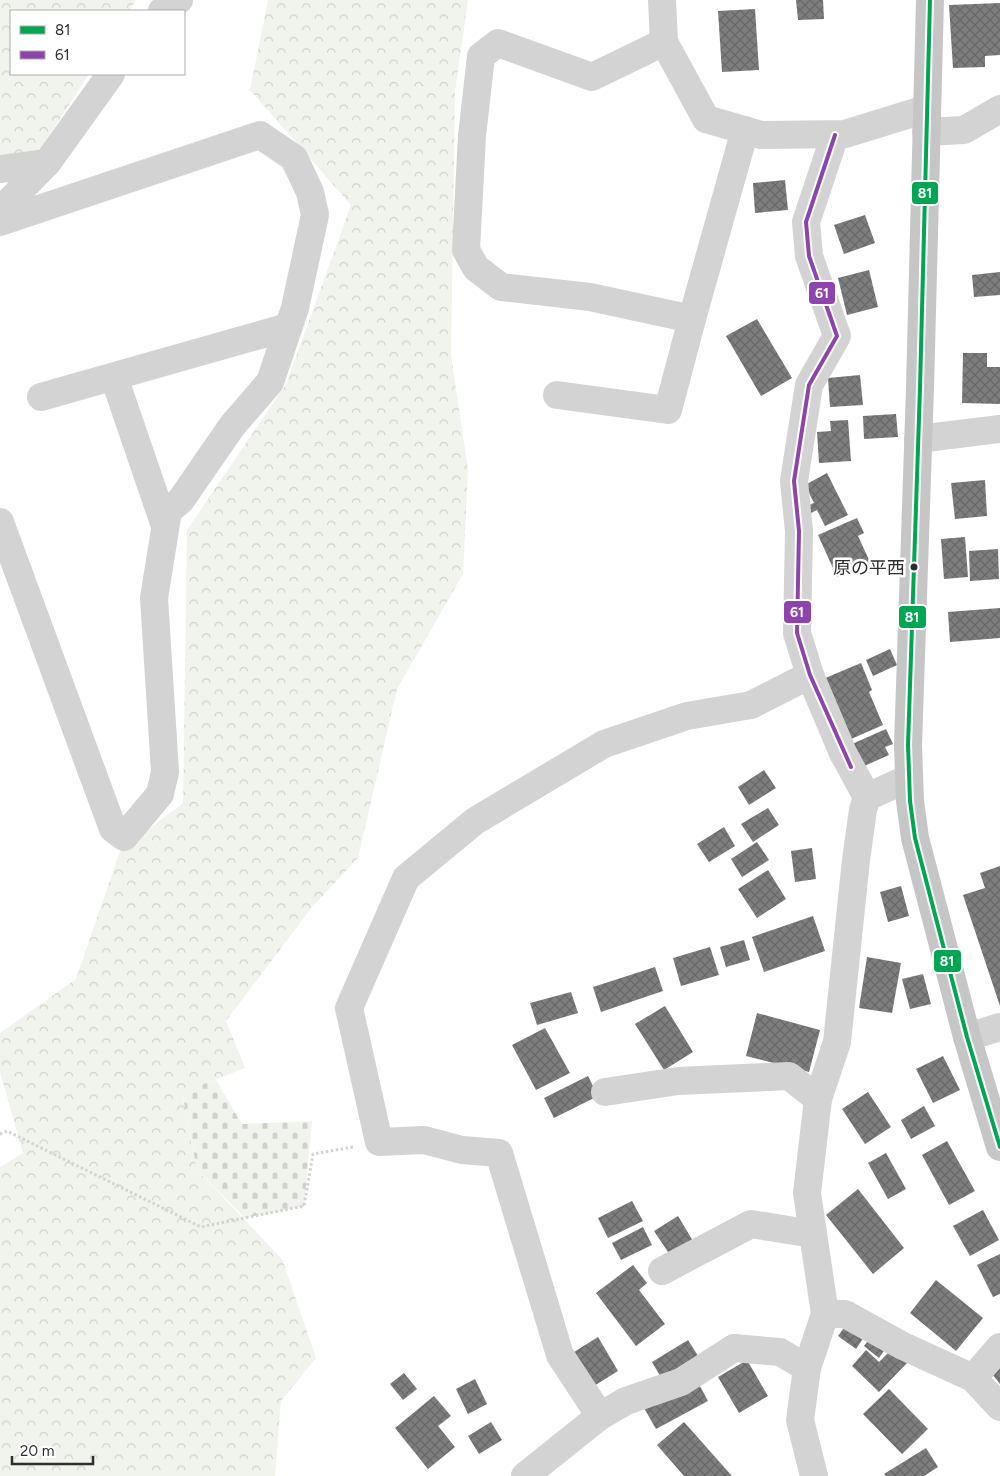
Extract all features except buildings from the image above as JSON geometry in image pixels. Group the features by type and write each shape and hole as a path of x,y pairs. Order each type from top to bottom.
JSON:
{"main road":[{"path":"930,0 908,735 910,801 915,838 967,1037 1000,1147"}],"street":[{"path":"163,10 178,0"},
{"path":"662,0 664,42 706,119 761,135 834,135 926,120 964,130 1000,109"},
{"path":"664,42 592,77 498,43 482,56 472,136 466,250 476,268 501,287 590,297 692,319"},
{"path":"0,211 46,163 110,75"},
{"path":"557,395 668,410 745,130"},
{"path":"0,222 260,135 294,158 310,192 315,215 295,308 270,382 232,426 181,500 168,511 154,598 165,772 160,794 124,837 112,829 0,522"},
{"path":"814,1476 800,1420 807,1368 825,1314 806,1193 818,1099 837,1042 856,860 863,810 867,797 843,752 810,675 797,633 798,531 794,481 809,385 837,336 809,256 806,222 834,135"},
{"path":"0,169 46,163"},
{"path":"41,397 288,328"},
{"path":"114,377 165,526"},
{"path":"918,439 1000,429"},
{"path":"600,1416 560,1354 499,1153 462,1150 424,1140 379,1142 349,1008 406,878 475,820 604,744 687,716 751,705 810,675"},
{"path":"867,797 909,778"},
{"path":"967,1037 1000,1027"},
{"path":"605,1092 678,1081 789,1076 818,1099"},
{"path":"662,1271 751,1224 813,1234"},
{"path":"825,1314 845,1314 903,1346 972,1378 1000,1407"},
{"path":"972,1378 1000,1347"},
{"path":"525,1476 600,1416 626,1401 681,1382 734,1348 780,1352 807,1368"}],"path":[{"path":"0,1134 8,1130 201,1227 304,1206 313,1154 379,1142"}],"green space":[{"path":"0,0 136,0 130,10 10,10 10,75 88,75 41,148 0,170"},
{"path":"268,0 468,0 455,92 451,355 468,470 463,574 397,689 358,858 312,907 226,1021 245,1068 182,1093 197,1170 282,1259 316,1358 281,1401 275,1476 0,1476 0,1167 23,1153 0,1072 0,1033 76,979 120,851 183,803 187,530 286,384 351,205 250,90"},
{"path":"216,1080 242,1124 312,1121 304,1206 245,1218 197,1170 182,1092"}],"transit line":[{"name":"81","path":"930,0 908,745 910,801 915,838 967,1037 1000,1147"},
{"name":"61","path":"835,135 806,222 809,256 837,336 809,385 794,481 799,531 797,633 810,675 851,767"}],"place":[{"name":"原の平西","path":"914,567"}]}
